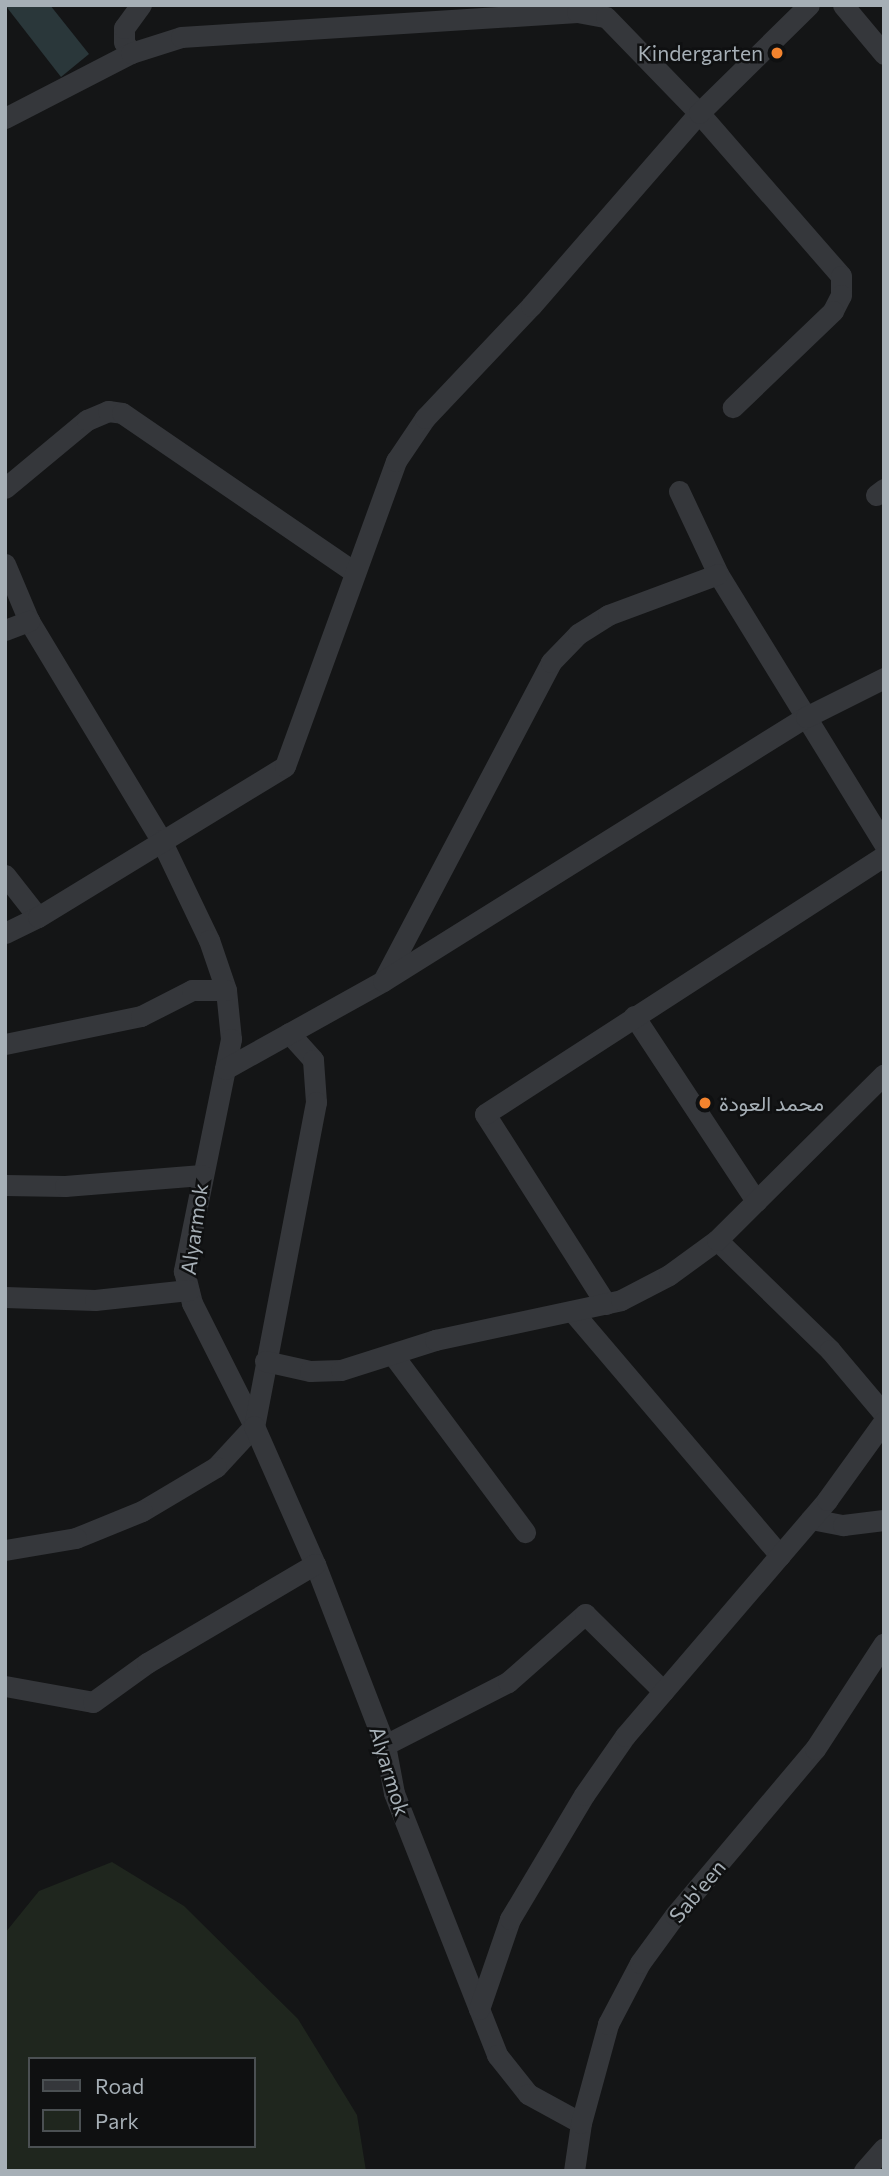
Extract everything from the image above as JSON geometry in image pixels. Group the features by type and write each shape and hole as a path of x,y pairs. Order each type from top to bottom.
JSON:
{"street":[{"path":"131,53 124,42 124,28 141,5"},
{"path":"5,933 38,917 285,766 396,461 425,418 531,306 699,113 809,5"},
{"path":"843,5 884,54"},
{"path":"5,118 131,53 181,37 230,31 597,14 620,27 699,113 835,265 842,282 833,311 733,407"},
{"path":"5,488 87,420 108,411 122,413 354,572"},
{"path":"679,492 718,574 884,844"},
{"name":"Alyarmok","path":"5,564 29,621 161,841 209,940 226,990 231,1019 225,1069 184,1271 188,1290 254,1426 315,1564 385,1745 394,1793 497,2055 528,2094 581,2123"},
{"path":"383,981 551,662 578,634 608,615 718,574"},
{"path":"5,630 29,621"},
{"path":"225,1069 383,981 806,717 884,678"},
{"path":"606,1304 485,1114 884,856"},
{"path":"5,875 38,917"},
{"path":"5,1044 141,1016 192,990 226,990"},
{"path":"634,1016 756,1201"},
{"path":"5,1550 76,1538 142,1511 216,1467 254,1426 318,1076 305,1048 289,1033"},
{"path":"265,1361 324,1372 436,1340 606,1304 669,1275 717,1240 884,1074"},
{"path":"5,1185 65,1186 202,1175"},
{"path":"717,1240 830,1350 884,1414"},
{"path":"5,1297 94,1300 188,1290"},
{"path":"572,1311 780,1555"},
{"path":"393,1354 525,1532"},
{"path":"479,2009 510,1919 583,1795 663,1691 811,1519 884,1421"},
{"path":"811,1519 843,1525 884,1520"},
{"path":"5,1686 93,1702 147,1663 315,1564"},
{"path":"385,1745 508,1682 585,1614 663,1691"},
{"name":"Sab'een","path":"574,2171 581,2123 608,2024 640,1963 675,1915 815,1749 884,1643"},
{"path":"864,2171 884,2148"}],"green space":[{"path":"112,1862 184,1906 298,2019 357,2115 366,2171 5,2171 5,1933 39,1891"}],"shaded area":[{"path":"5,5 50,5 89,54 61,77"}],"place":[{"name":"Kindergarten","path":"777,53"},
{"name":"محمد العودة","path":"705,1103"}]}
